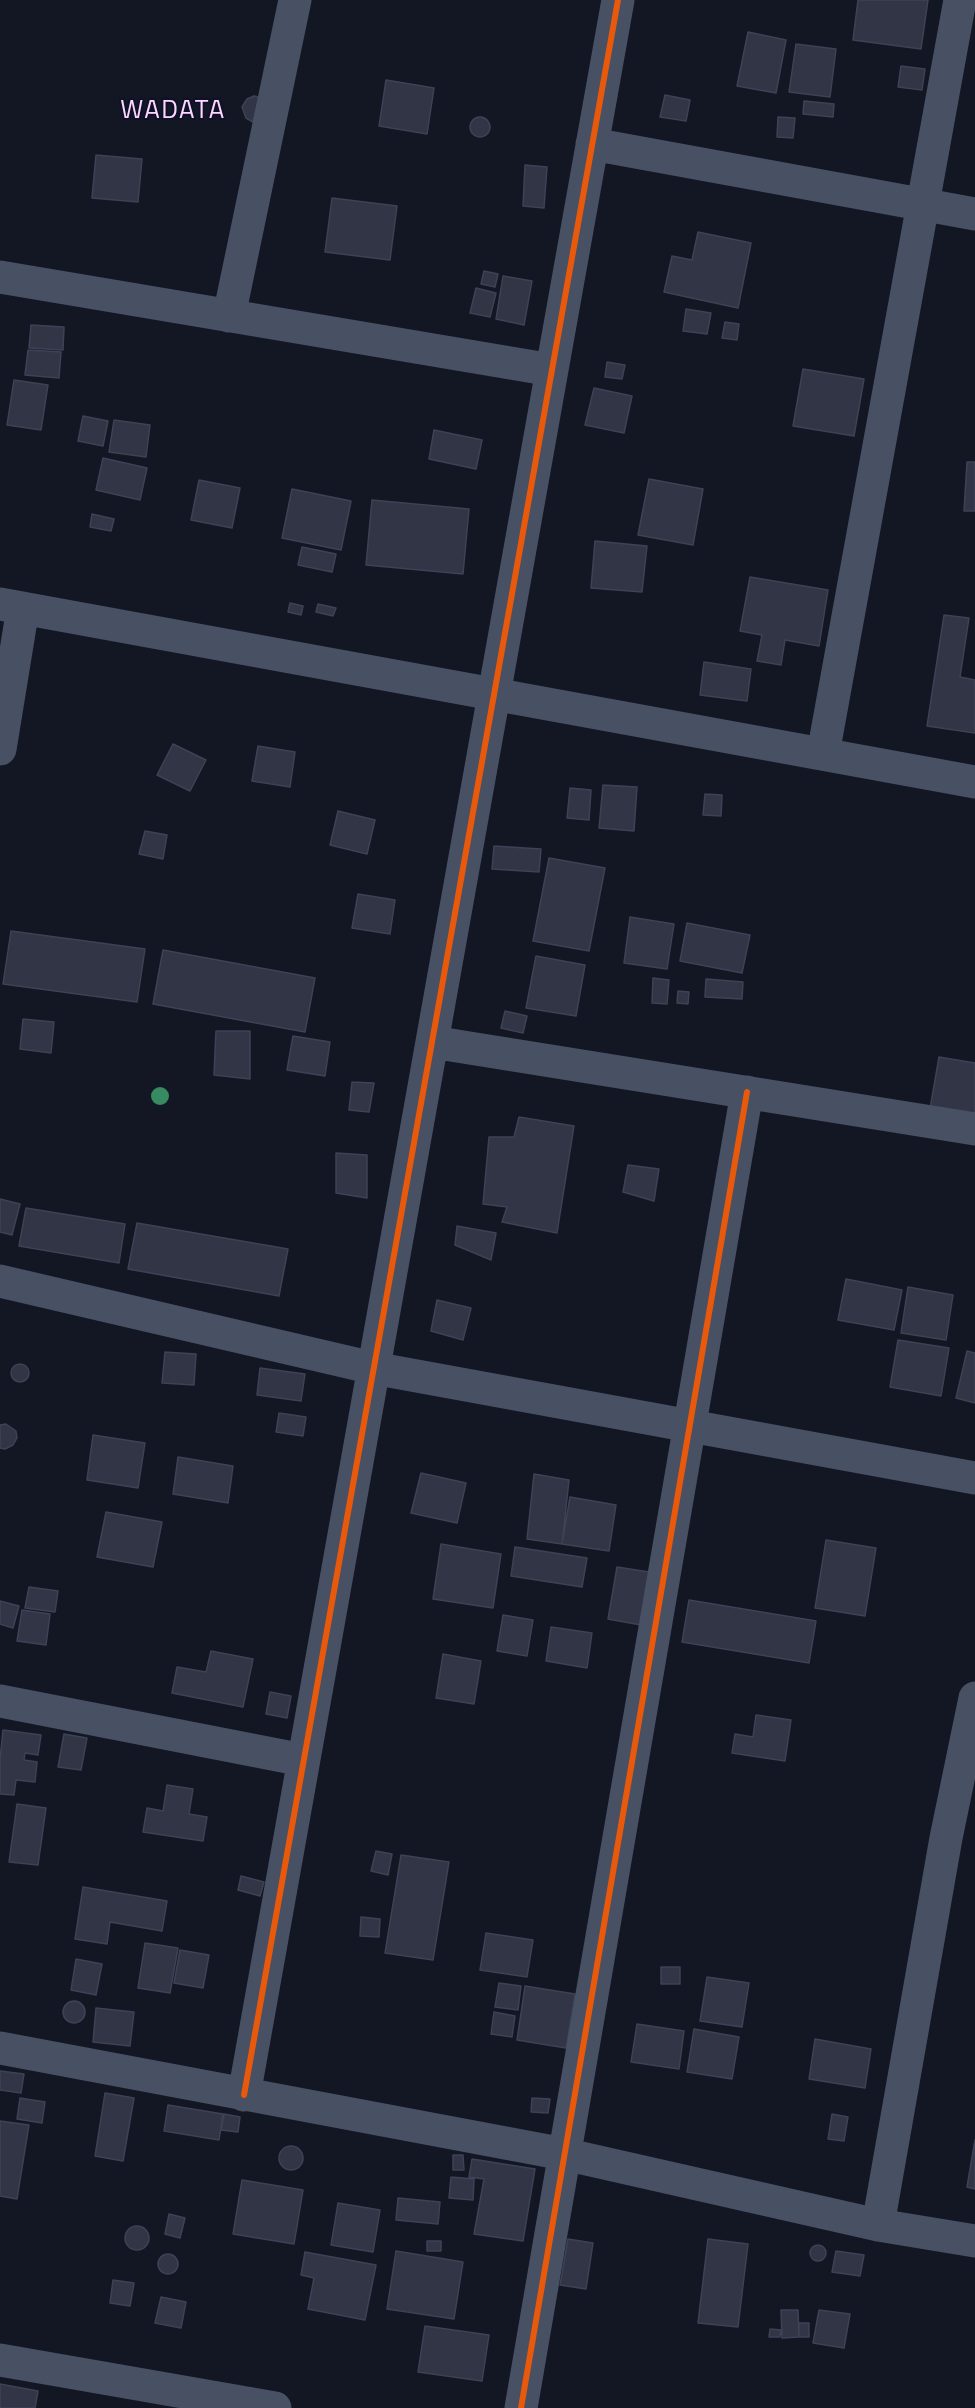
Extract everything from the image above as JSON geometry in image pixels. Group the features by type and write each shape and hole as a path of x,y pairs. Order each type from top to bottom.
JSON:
{"street":[{"path":"229,315 295,0"},
{"path":"244,2095 618,0"},
{"path":"823,754 960,0"},
{"path":"592,144 975,214"},
{"path":"0,277 552,370"},
{"path":"0,749 12,606 975,782"},
{"path":"432,1042 975,1129"},
{"path":"521,2408 747,1092"},
{"path":"0,1281 374,1368 975,1478"},
{"path":"878,2225 946,1838 975,1698"},
{"path":"0,1701 303,1760"},
{"path":"0,2048 564,2154 878,2225 975,2241"},
{"path":"0,2360 192,2401 275,2408"}],"building":[{"path":"858,0 928,0 921,49 853,40"},
{"path":"748,32 786,40 776,93 737,86"},
{"path":"796,44 836,49 830,97 789,92"},
{"path":"901,66 925,69 922,90 898,87"},
{"path":"386,80 434,88 427,134 379,126"},
{"path":"665,95 690,100 686,121 660,117"},
{"path":"254,96 259,97 253,122 246,118 242,107 247,99"},
{"path":"804,101 834,104 833,117 803,114"},
{"path":"480,117 487,120 490,127 487,134 480,137 473,134 470,127 473,120"},
{"path":"778,117 795,118 793,138 777,137"},
{"path":"96,155 142,159 138,202 92,198"},
{"path":"525,165 547,167 544,208 523,206"},
{"path":"332,198 397,206 390,260 325,252"},
{"path":"698,232 751,243 738,308 664,292 672,256 692,260"},
{"path":"484,271 498,274 495,287 481,284"},
{"path":"503,276 532,281 524,325 496,319"},
{"path":"476,288 496,293 490,317 470,313"},
{"path":"686,309 711,313 707,334 683,331"},
{"path":"725,322 739,324 737,340 722,338"},
{"path":"31,325 64,327 63,350 29,348"},
{"path":"28,350 61,352 59,378 25,375"},
{"path":"607,362 625,365 622,379 605,377"},
{"path":"803,369 864,379 854,436 793,426"},
{"path":"14,380 48,385 41,430 7,425"},
{"path":"594,388 632,396 624,433 585,425"},
{"path":"83,416 108,421 103,446 78,441"},
{"path":"114,420 150,425 146,457 109,452"},
{"path":"434,430 482,440 476,469 429,459"},
{"path":"103,458 147,468 140,500 96,490"},
{"path":"967,462 975,462 975,511 964,511"},
{"path":"649,479 703,489 693,545 638,535"},
{"path":"199,480 240,488 232,528 191,520"},
{"path":"292,489 351,501 341,550 282,538"},
{"path":"372,500 469,509 463,574 366,565"},
{"path":"92,514 114,519 111,531 90,527"},
{"path":"595,541 647,546 642,592 591,588"},
{"path":"302,547 336,554 332,572 298,565"},
{"path":"750,577 828,590 819,646 785,640 781,665 757,661 762,635 740,631"},
{"path":"290,603 303,606 301,615 288,612"},
{"path":"318,604 336,608 333,616 316,612"},
{"path":"944,615 969,618 960,677 975,680 975,733 927,726"},
{"path":"704,662 751,669 747,701 700,695"},
{"path":"173,744 206,760 190,791 157,775"},
{"path":"258,746 295,752 290,787 252,781"},
{"path":"603,785 637,787 634,831 599,828"},
{"path":"570,788 591,790 589,820 567,818"},
{"path":"705,794 722,795 721,816 703,815"},
{"path":"338,811 375,820 367,854 330,845"},
{"path":"145,831 167,835 163,859 139,854"},
{"path":"494,846 541,849 539,872 492,869"},
{"path":"549,858 605,868 589,951 533,941"},
{"path":"358,894 395,900 390,934 352,928"},
{"path":"630,917 674,924 667,969 624,963"},
{"path":"687,923 750,935 742,973 680,961"},
{"path":"11,931 145,949 137,1002 3,984"},
{"path":"163,950 315,978 305,1032 153,1004"},
{"path":"536,956 585,965 576,1016 526,1008"},
{"path":"653,978 669,980 667,1004 652,1003"},
{"path":"706,979 743,982 742,999 705,997"},
{"path":"678,991 689,992 688,1004 677,1003"},
{"path":"505,1011 527,1016 523,1033 501,1028"},
{"path":"23,1019 54,1022 51,1053 20,1049"},
{"path":"216,1031 250,1031 250,1079 214,1075"},
{"path":"293,1036 330,1042 325,1076 287,1070"},
{"path":"939,1057 975,1063 975,1117 930,1109"},
{"path":"352,1082 374,1083 369,1112 349,1110"},
{"path":"519,1117 574,1126 557,1233 502,1222 507,1207 483,1204 489,1137 514,1137"},
{"path":"336,1153 367,1155 367,1198 336,1193"},
{"path":"628,1165 659,1169 654,1201 623,1192"},
{"path":"0,1199 20,1204 12,1235 0,1232"},
{"path":"26,1208 125,1224 119,1263 19,1246"},
{"path":"137,1223 288,1249 279,1296 128,1269"},
{"path":"457,1226 496,1233 491,1260 455,1245"},
{"path":"846,1279 902,1290 894,1330 838,1320"},
{"path":"908,1287 953,1295 946,1340 901,1333"},
{"path":"437,1300 471,1308 463,1340 431,1331"},
{"path":"898,1340 949,1348 941,1396 890,1387"},
{"path":"967,1351 975,1353 975,1403 956,1398"},
{"path":"165,1352 196,1354 194,1385 162,1383"},
{"path":"16,1364 24,1364 29,1369 27,1380 16,1382 11,1377 11,1369"},
{"path":"260,1368 305,1374 301,1401 257,1395"},
{"path":"279,1413 306,1417 303,1436 276,1432"},
{"path":"6,1424 16,1431 17,1438 13,1445 5,1449 0,1448 0,1425"},
{"path":"93,1435 145,1443 138,1488 87,1480"},
{"path":"178,1457 233,1466 228,1503 173,1494"},
{"path":"421,1473 466,1483 457,1523 411,1513"},
{"path":"534,1474 569,1480 562,1544 527,1539"},
{"path":"570,1497 616,1505 609,1551 562,1544"},
{"path":"106,1512 162,1522 153,1567 97,1557"},
{"path":"826,1540 876,1548 865,1616 815,1608"},
{"path":"441,1544 501,1554 493,1608 433,1599"},
{"path":"515,1547 587,1558 582,1587 511,1576"},
{"path":"617,1567 649,1572 641,1625 608,1619"},
{"path":"29,1587 58,1591 55,1612 25,1608"},
{"path":"689,1600 816,1621 809,1663 682,1642"},
{"path":"0,1601 19,1606 13,1628 0,1624"},
{"path":"22,1610 50,1614 46,1645 17,1641"},
{"path":"503,1615 533,1620 527,1656 497,1651"},
{"path":"551,1627 592,1633 587,1668 546,1661"},
{"path":"211,1651 253,1659 243,1707 172,1693 177,1667 206,1672"},
{"path":"443,1654 481,1661 474,1704 436,1698"},
{"path":"270,1692 291,1696 287,1718 266,1714"},
{"path":"756,1715 791,1720 785,1761 732,1753 735,1734 753,1737"},
{"path":"3,1730 41,1735 38,1755 25,1753 24,1760 37,1762 35,1782 16,1780 14,1795 0,1794"},
{"path":"64,1734 87,1738 81,1770 58,1767"},
{"path":"167,1785 193,1789 189,1814 207,1817 203,1841 143,1832 147,1808 163,1811"},
{"path":"17,1804 46,1808 38,1865 9,1862"},
{"path":"376,1851 392,1854 388,1875 371,1871"},
{"path":"401,1855 449,1862 433,1960 385,1953"},
{"path":"241,1876 264,1882 260,1896 238,1890"},
{"path":"83,1887 167,1901 162,1931 110,1922 107,1944 75,1939"},
{"path":"361,1917 380,1919 379,1937 360,1936"},
{"path":"486,1933 533,1940 527,1977 480,1970"},
{"path":"145,1943 178,1948 170,1993 138,1988"},
{"path":"180,1950 209,1955 203,1988 174,1983"},
{"path":"76,1959 102,1964 96,1995 71,1990"},
{"path":"661,1967 680,1967 680,1984 661,1984"},
{"path":"707,1977 749,1983 742,2027 700,2021"},
{"path":"499,1983 521,1986 518,2010 495,2007"},
{"path":"525,1986 575,1994 566,2048 517,2040"},
{"path":"74,2001 82,2004 85,2012 82,2020 74,2023 66,2020 63,2012 66,2004"},
{"path":"96,2008 134,2012 130,2046 93,2042"},
{"path":"494,2012 515,2016 512,2037 491,2034"},
{"path":"637,2024 684,2031 679,2069 631,2062"},
{"path":"694,2029 739,2037 732,2079 687,2072"},
{"path":"815,2039 871,2049 865,2088 809,2079"},
{"path":"0,2071 24,2074 21,2093 0,2090"},
{"path":"105,2093 134,2098 123,2161 95,2156"},
{"path":"20,2098 45,2102 42,2123 17,2119"},
{"path":"532,2098 550,2099 548,2113 531,2112"},
{"path":"168,2105 223,2114 219,2140 164,2131"},
{"path":"224,2114 240,2117 238,2132 221,2130"},
{"path":"832,2114 848,2117 844,2141 828,2139"},
{"path":"0,2121 29,2125 17,2199 0,2196"},
{"path":"975,2140 975,2189 967,2187"},
{"path":"291,2146 299,2150 303,2158 299,2166 291,2170 283,2166 279,2158 283,2150"},
{"path":"453,2155 463,2155 464,2170 453,2170"},
{"path":"472,2159 535,2169 523,2241 474,2234 484,2179 469,2177"},
{"path":"451,2177 474,2179 473,2200 449,2198"},
{"path":"242,2180 303,2190 294,2244 233,2234"},
{"path":"398,2198 440,2202 438,2224 396,2220"},
{"path":"338,2203 380,2210 373,2252 331,2245"},
{"path":"169,2214 185,2218 180,2238 165,2234"},
{"path":"137,2226 146,2229 149,2238 146,2247 137,2250 128,2247 125,2238 128,2229"},
{"path":"568,2239 593,2243 586,2289 560,2285"},
{"path":"708,2239 748,2244 738,2327 698,2323"},
{"path":"427,2241 441,2241 441,2251 427,2251"},
{"path":"815,2245 821,2245 826,2253 824,2259 815,2261 810,2256 810,2250"},
{"path":"396,2251 463,2262 454,2319 387,2309"},
{"path":"836,2251 864,2255 860,2276 832,2272"},
{"path":"305,2252 376,2265 365,2320 308,2309 314,2278 301,2275"},
{"path":"168,2254 175,2257 178,2264 175,2271 168,2274 161,2271 158,2264 161,2257"},
{"path":"113,2280 134,2283 130,2306 110,2303"},
{"path":"161,2297 186,2302 181,2328 155,2323"},
{"path":"781,2310 798,2310 799,2337 782,2338"},
{"path":"819,2310 850,2314 844,2348 813,2343"},
{"path":"799,2323 809,2323 809,2337 799,2337"},
{"path":"425,2326 489,2335 482,2381 418,2372"},
{"path":"770,2329 781,2330 780,2337 769,2337"},
{"path":"0,2384 38,2391 35,2408 0,2408"}],"cycle path":[{"path":"244,2095 618,0"},
{"path":"521,2408 747,1092"}],"district":[{"name":"WADATA","path":"173,112"}]}
